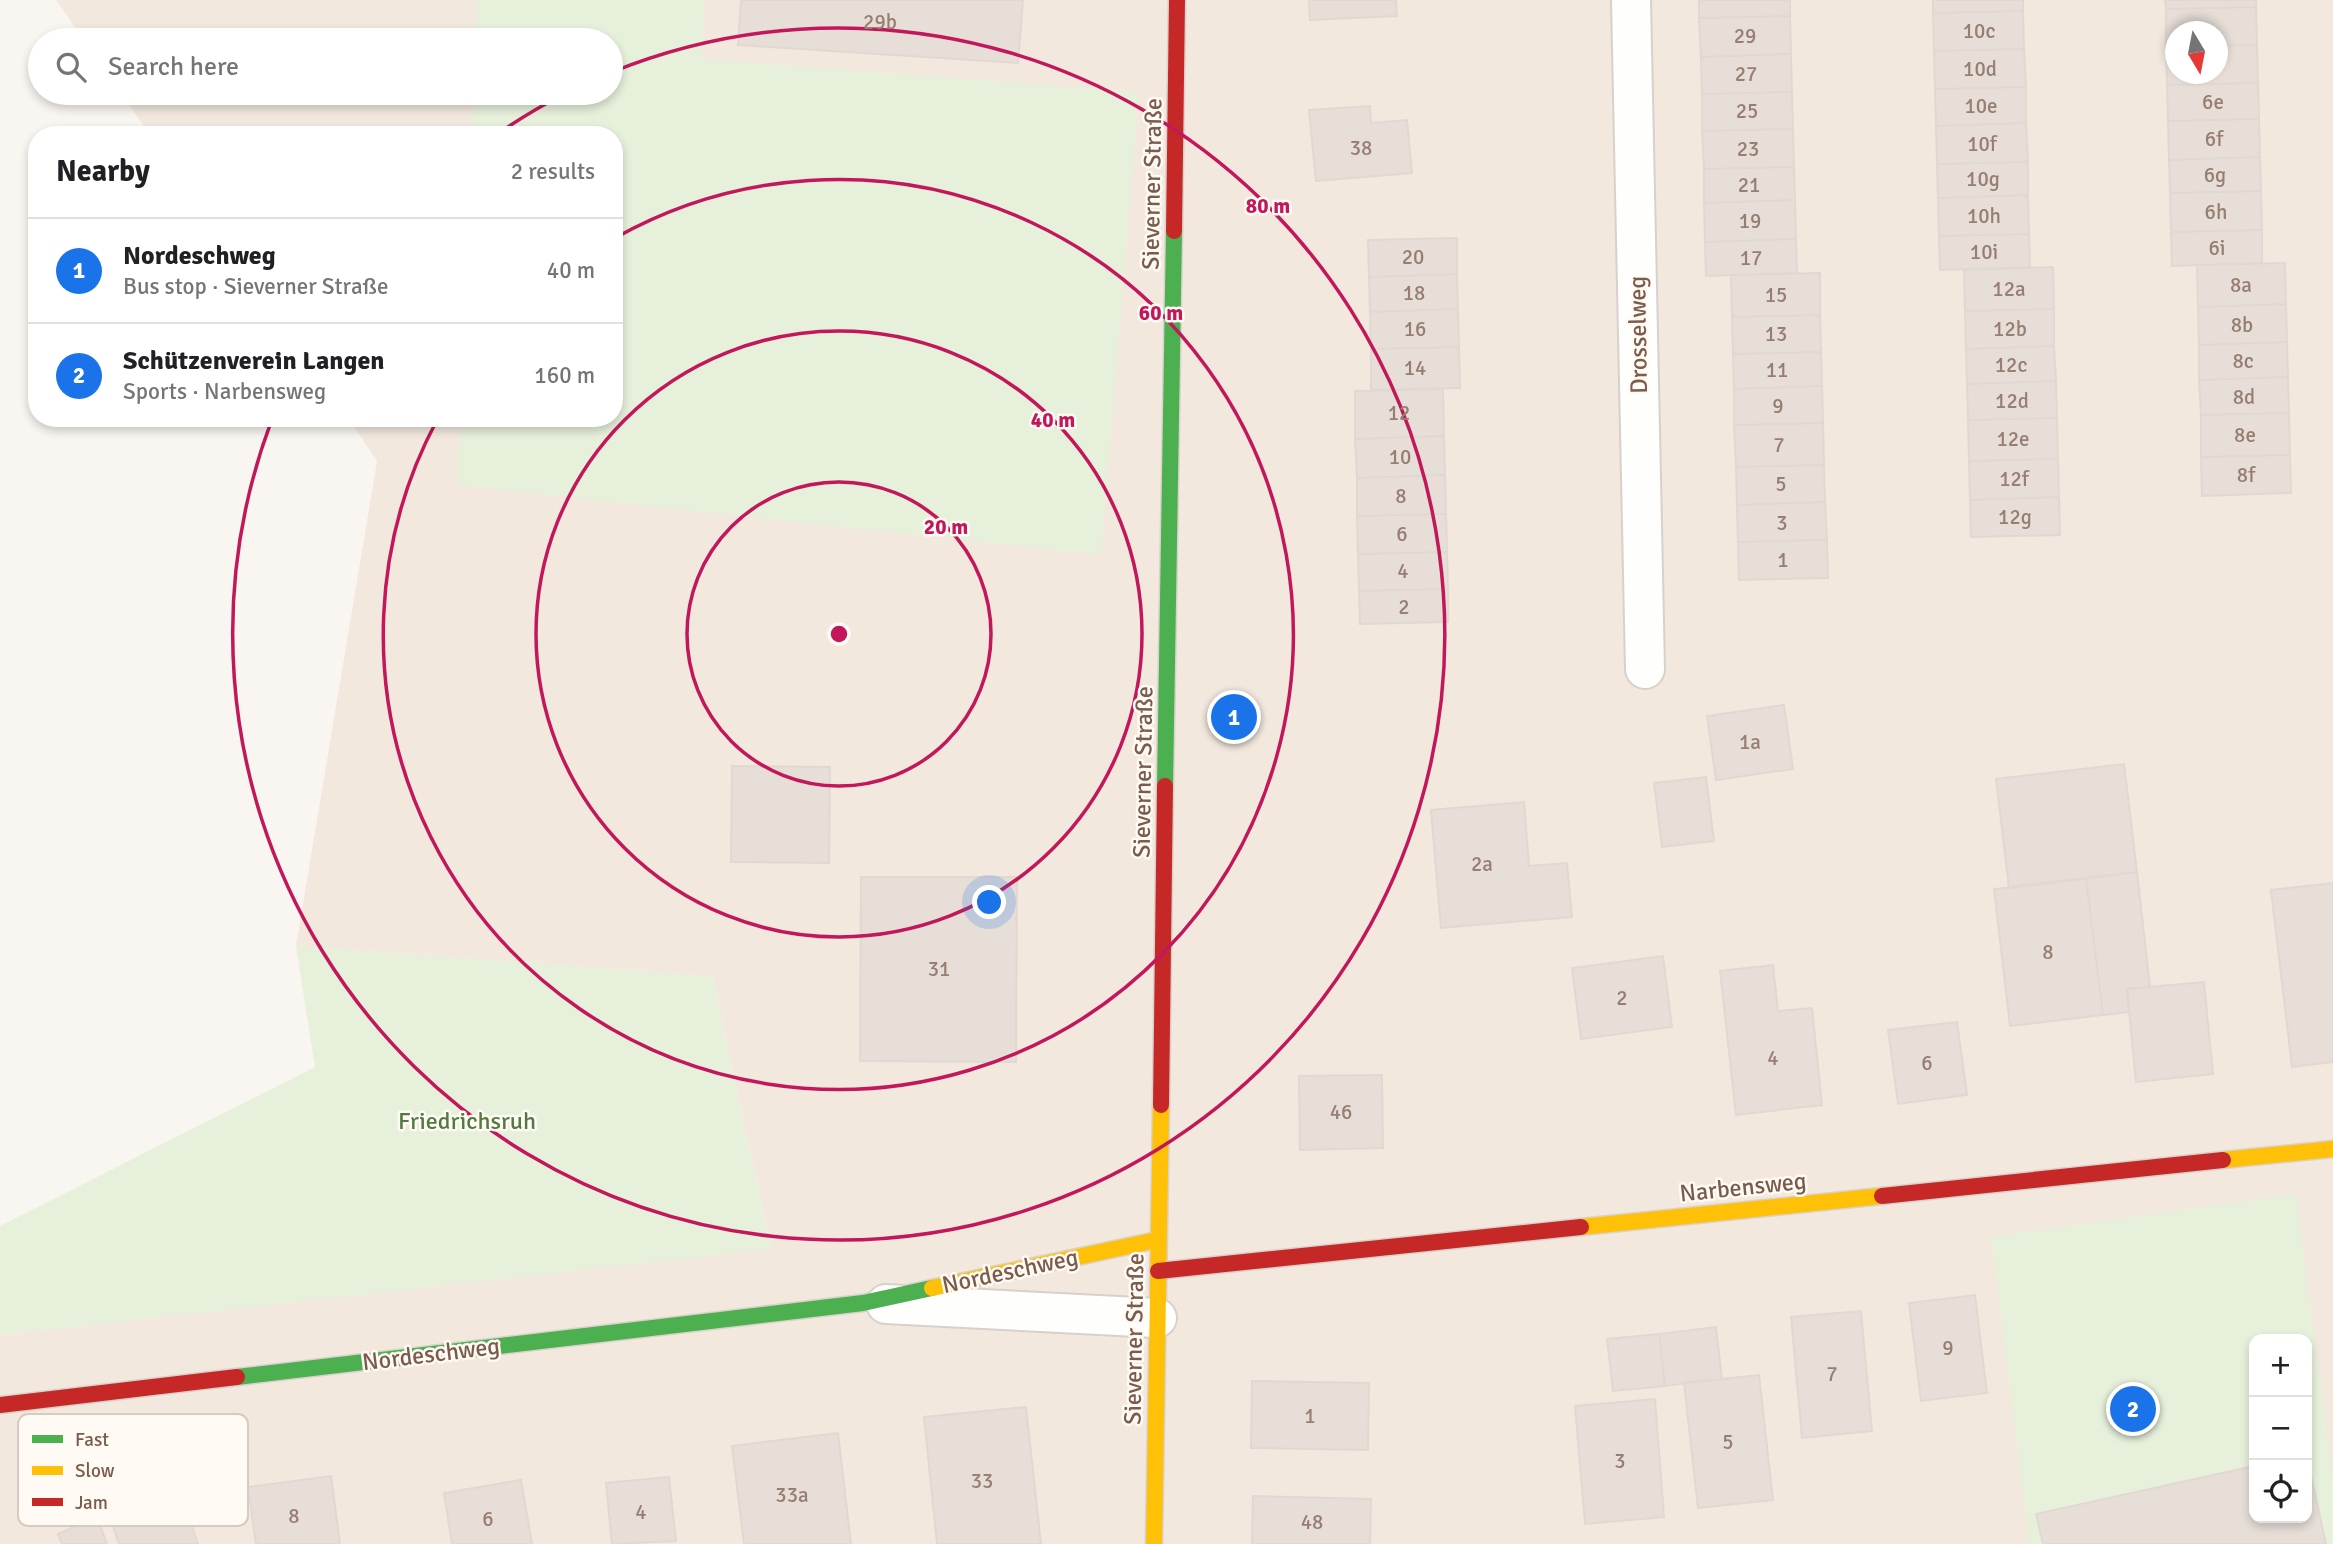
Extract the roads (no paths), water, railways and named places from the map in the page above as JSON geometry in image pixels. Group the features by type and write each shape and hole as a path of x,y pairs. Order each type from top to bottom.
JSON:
{"street":[{"name":"Sieverner Straße","path":"1154,1544 1177,0"},
{"name":"Drosselweg","path":"1631,0 1645,669"},
{"name":"Narbensweg","path":"1157,1270 2333,1149"},
{"name":"Nordeschweg","path":"0,1405 863,1303 1157,1240"},
{"name":"Nordeschweg","path":"863,1303 1157,1318"}],"place":[{"name":"Nordeschweg","path":"1234,717"},
{"name":"Schützenverein Langen","path":"2133,1409"}],"park label":[{"name":"Friedrichsruh","path":"467,1121"}]}
